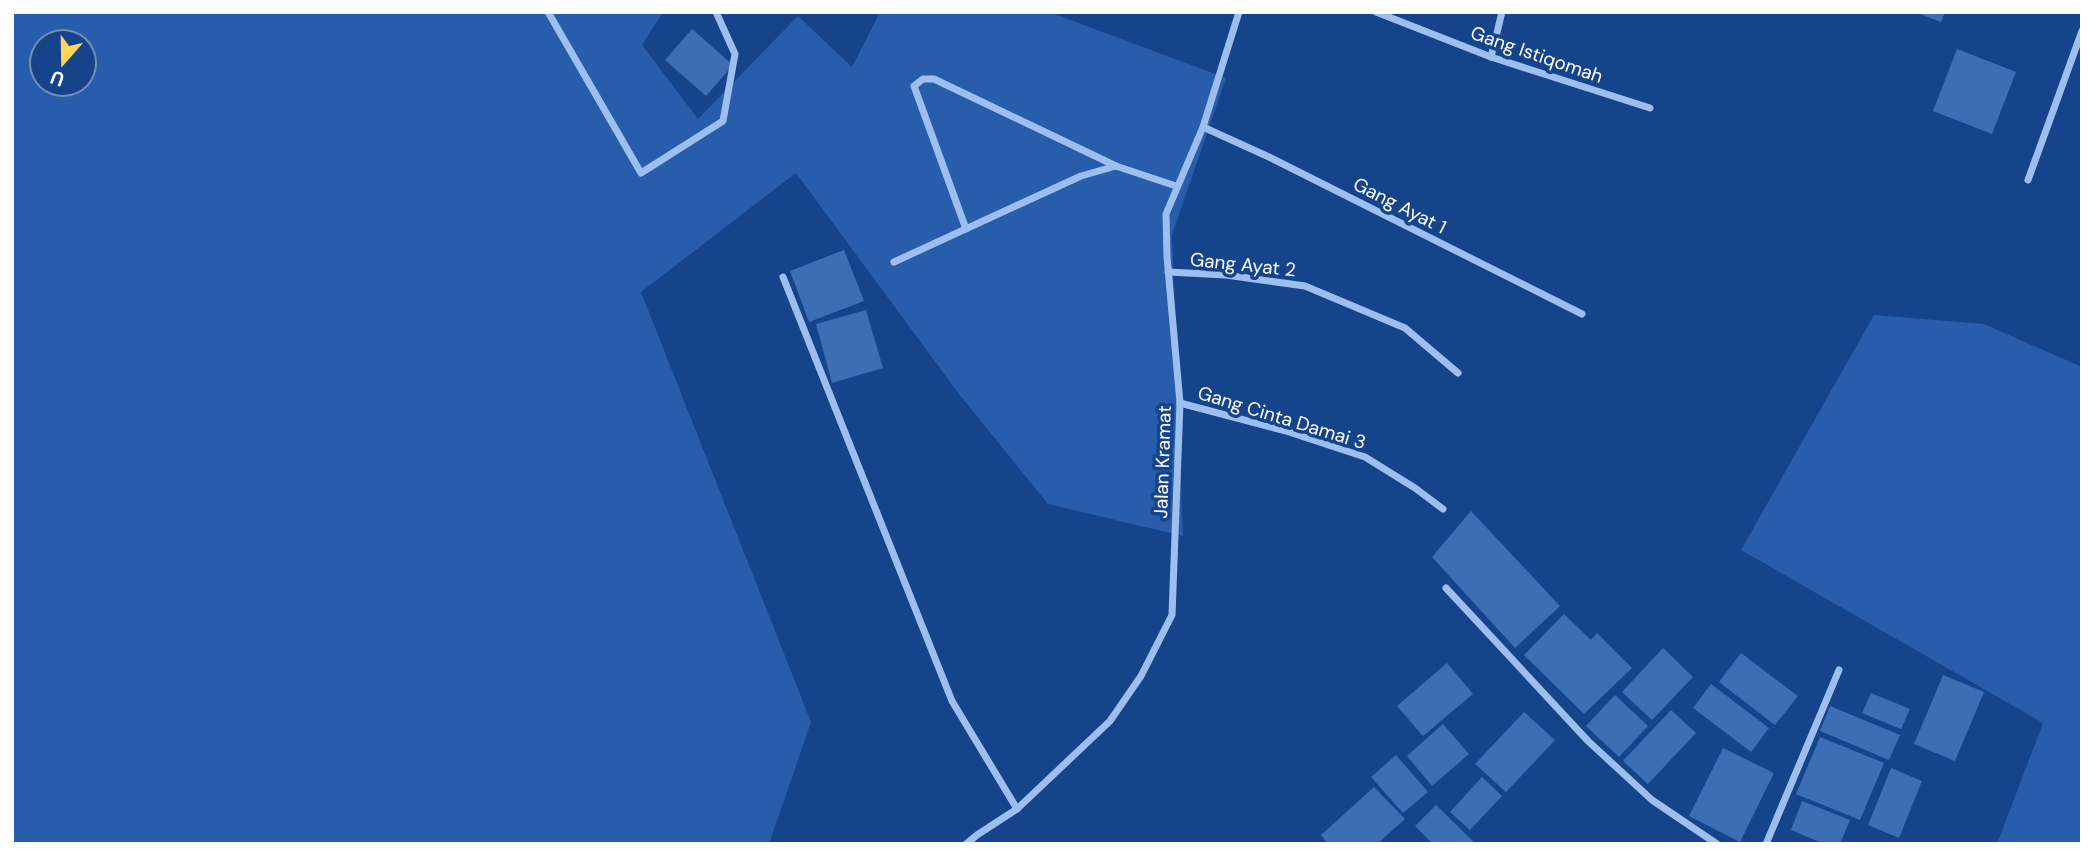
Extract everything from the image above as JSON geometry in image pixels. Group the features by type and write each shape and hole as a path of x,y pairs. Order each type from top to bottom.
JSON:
{"street":[{"path":"548,12 640,173 723,121 735,54 716,12"},
{"name":"Jalan Kramat","path":"967,844 976,835 1017,809 1110,721 1141,676 1172,615 1180,403 1168,272 1166,214 1203,127 1239,12"},
{"name":"Gang Istiqomah","path":"1376,12 1491,57 1650,108"},
{"path":"1491,57 1502,12"},
{"path":"2028,180 2082,31"},
{"path":"966,229 914,86 923,79 934,79 1116,166 1176,186"},
{"name":"Gang Ayat 1","path":"1203,127 1269,157 1582,314"},
{"path":"894,262 1081,176 1116,166"},
{"name":"Gang Ayat 2","path":"1168,272 1226,275 1306,286 1405,328 1458,373"},
{"path":"783,277 952,701 1017,809"},
{"name":"Gang Cinta Damai 3","path":"1180,403 1286,431 1365,457 1443,509"},
{"path":"1446,588 1588,741 1652,800 1717,844"},
{"path":"1766,844 1839,670"}],"shaded area":[{"path":"12,12 663,12 642,45 698,119 798,16 852,67 880,12 1049,12 1226,78 1172,235 1183,536 1048,504 959,394 796,173 641,292 811,722 769,844 12,844"},
{"path":"1874,315 1984,324 2082,367 2082,844 1997,844 2043,723 1741,550"}],"building":[{"path":"1915,12 1945,12 1941,22"},
{"path":"692,29 733,65 706,96 665,60"},
{"path":"1957,49 2016,72 1992,134 1933,111"},
{"path":"844,250 864,301 809,322 790,271"},
{"path":"866,310 883,368 832,383 816,324"},
{"path":"1471,511 1560,606 1515,648 1432,557"},
{"path":"1564,614 1591,640 1597,633 1632,668 1584,714 1524,655"},
{"path":"1663,648 1693,677 1652,720 1622,692"},
{"path":"1741,653 1798,696 1775,725 1719,682"},
{"path":"1447,663 1473,694 1423,736 1397,706"},
{"path":"1943,675 1984,692 1955,761 1914,744"},
{"path":"1711,684 1769,728 1751,752 1693,708"},
{"path":"1871,693 1910,709 1901,729 1862,713"},
{"path":"1615,695 1648,726 1619,757 1586,726"},
{"path":"1830,706 1900,735 1889,760 1820,731"},
{"path":"1671,710 1696,733 1648,784 1623,761"},
{"path":"1524,712 1555,740 1506,792 1475,764"},
{"path":"1443,724 1469,754 1432,786 1407,756"},
{"path":"1820,737 1884,763 1860,820 1796,794"},
{"path":"1723,748 1774,773 1740,842 1689,816"},
{"path":"1396,755 1428,792 1403,813 1371,777"},
{"path":"1891,768 1922,781 1899,838 1868,825"},
{"path":"1482,777 1502,796 1470,830 1450,812"},
{"path":"1374,787 1405,819 1377,844 1328,844 1321,835"},
{"path":"1802,801 1850,820 1840,844 1824,844 1791,830"},
{"path":"1436,805 1476,844 1433,844 1415,826"}]}
